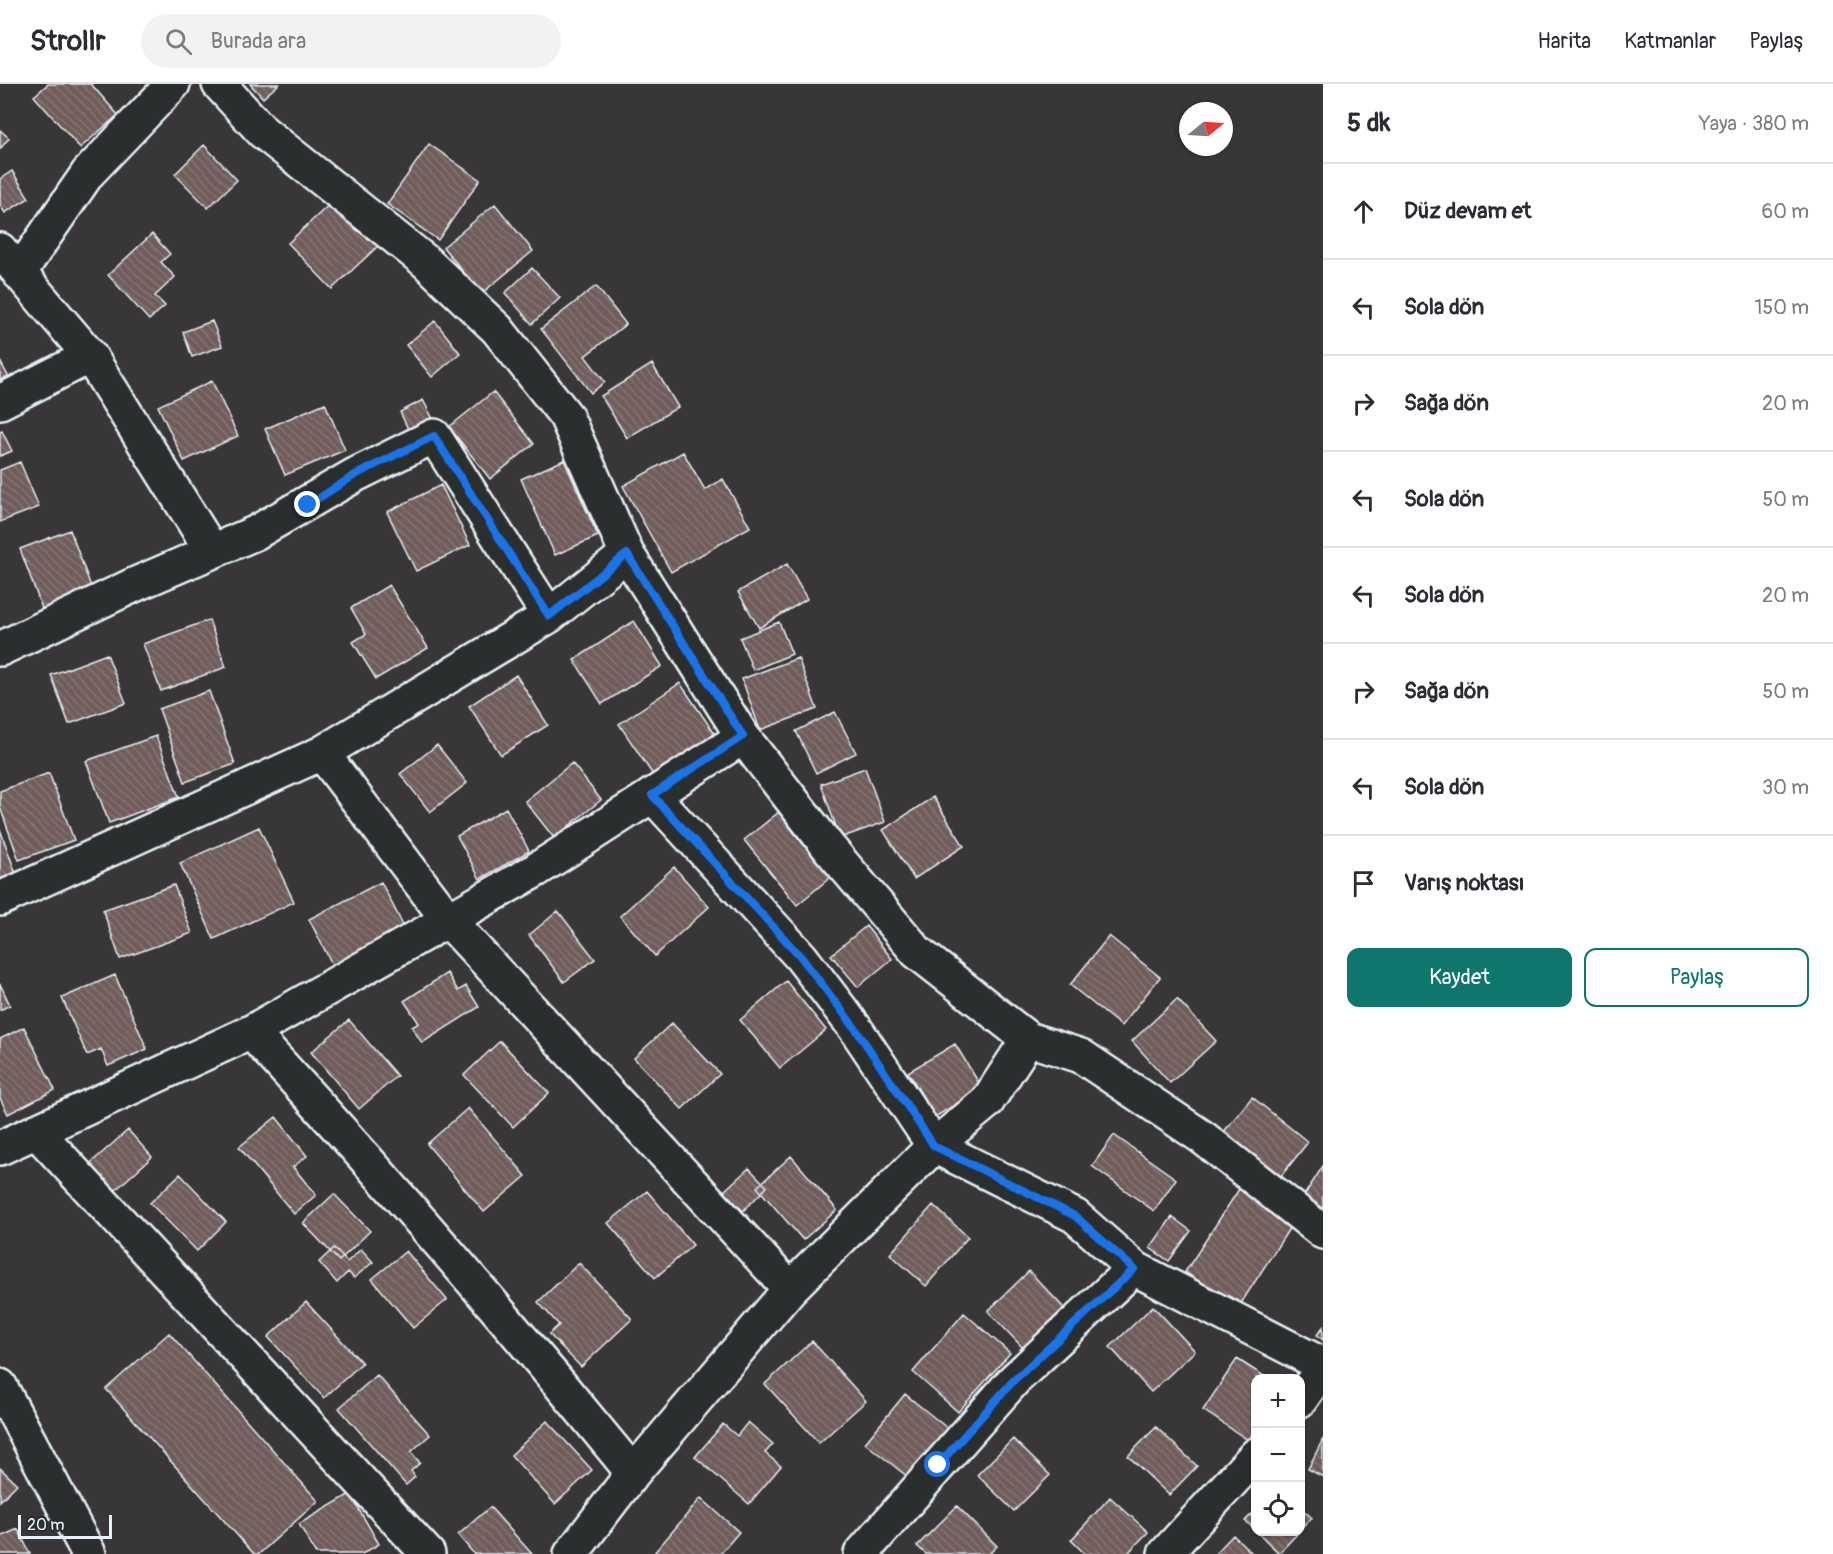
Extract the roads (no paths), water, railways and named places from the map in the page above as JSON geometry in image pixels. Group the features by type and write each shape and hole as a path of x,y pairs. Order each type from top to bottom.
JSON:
{"street":[{"path":"173,84 88,173 10,261 90,356 212,551"},
{"path":"219,84 263,132 425,261 497,329 566,416 627,554 743,736 830,849 917,952 1028,1039 1081,1056 1202,1137 1323,1232"},
{"path":"0,402 90,356"},
{"path":"0,649 255,533 355,475 434,436 549,616"},
{"path":"0,899 322,753 549,616 627,554"},
{"path":"0,1148 251,1032 536,870 743,736"},
{"path":"322,753 449,921 790,1289"},
{"path":"652,795 801,957 855,1028 934,1146 1075,1216 1134,1269 1323,1366 1305,1393"},
{"path":"251,1032 333,1121 540,1358 633,1473"},
{"path":"571,1554 633,1473 790,1289 934,1146 987,1102 1028,1039"},
{"path":"36,1131 428,1554"},
{"path":"861,1554 1014,1380 1134,1269"},
{"path":"0,1386 89,1554"},
{"path":"1165,1554 1251,1460"}]}
